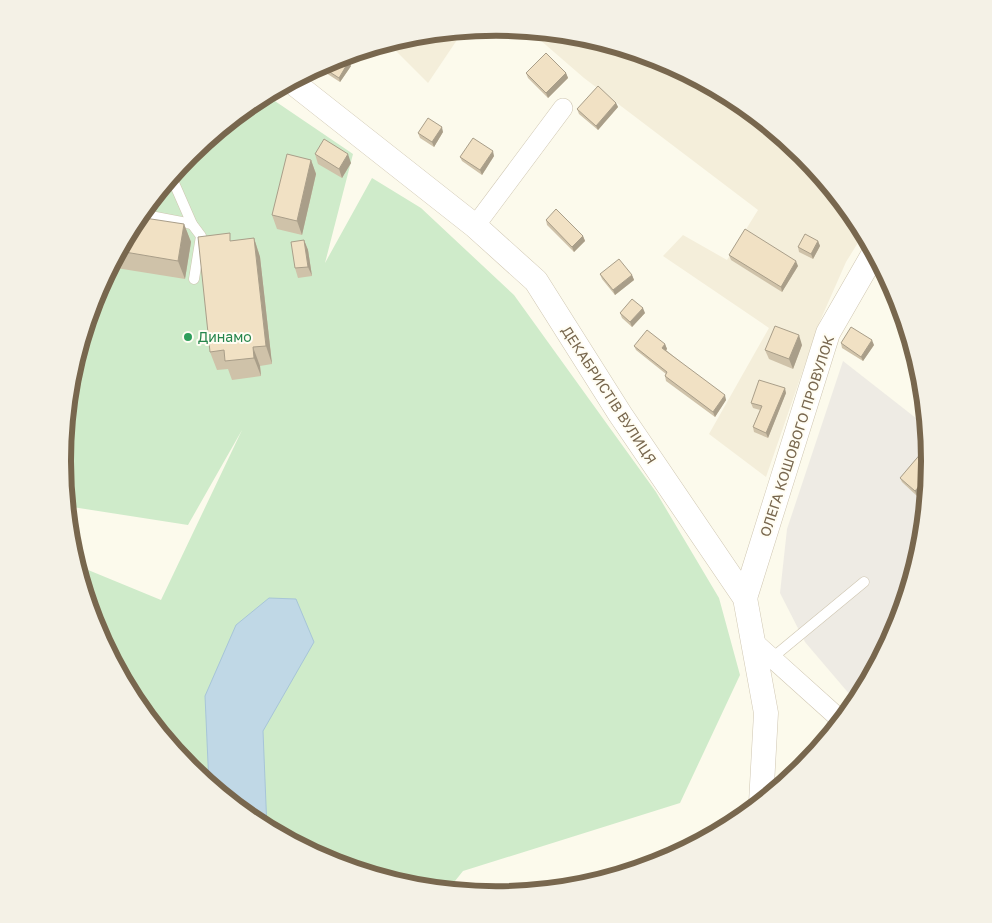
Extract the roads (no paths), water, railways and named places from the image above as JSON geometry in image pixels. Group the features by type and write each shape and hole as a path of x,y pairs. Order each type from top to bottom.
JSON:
{"street":[{"name":"ДЕКАБРИСТІВ ВУЛИЦЯ","path":"297,86 476,226 536,281 620,414 745,598 766,713 762,793"},
{"path":"476,226 563,108"},
{"name":"ОЛЕГА КОШОВОГО ПРОВУЛОК","path":"745,598 828,333 870,260"},
{"path":"753,641 836,716"}],"lane":[{"path":"174,183 192,224 201,236 194,279"},
{"path":"149,216 192,224"},
{"path":"772,658 864,582"}],"water":[{"path":"269,598 296,599 314,642 263,731 267,819 237,799 209,774 205,696 236,625"}],"place":[{"name":"Динамо","path":"188,337"}]}
